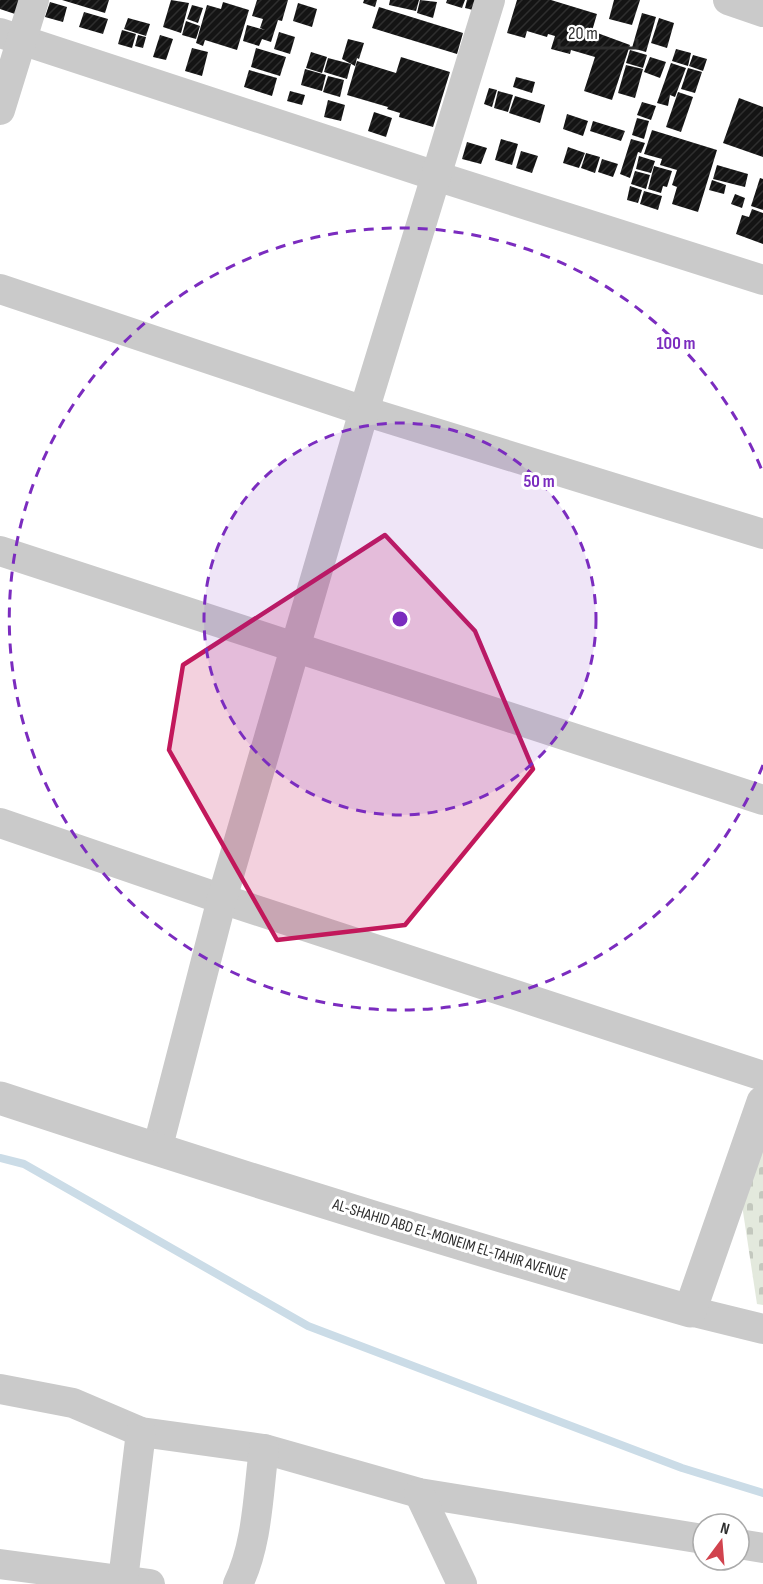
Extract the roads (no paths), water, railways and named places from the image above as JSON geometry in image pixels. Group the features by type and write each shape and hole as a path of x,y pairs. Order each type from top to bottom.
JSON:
{"street":[{"path":"0,110 11,36 34,0"},
{"path":"157,1150 222,899 364,411 490,0"},
{"path":"728,0 763,12"},
{"path":"11,36 436,176 763,280"},
{"path":"0,289 364,411 763,534"},
{"path":"0,550 763,800"},
{"path":"0,823 222,899 763,1076"},
{"name":"AL-SHAHID ABD EL-MONEIM EL-TAHIR AVENUE","path":"0,1098 157,1150 567,1276 690,1311"},
{"path":"763,1102 690,1311 763,1329"},
{"path":"0,1389 73,1403 141,1432 264,1449 419,1493 691,1537"},
{"path":"0,1564 136,1582 141,1432"},
{"path":"238,1584 246,1567 252,1537 264,1449"},
{"path":"419,1493 462,1584"}],"waterway":[{"path":"0,1158 24,1164 308,1326 682,1468 763,1493"}]}
